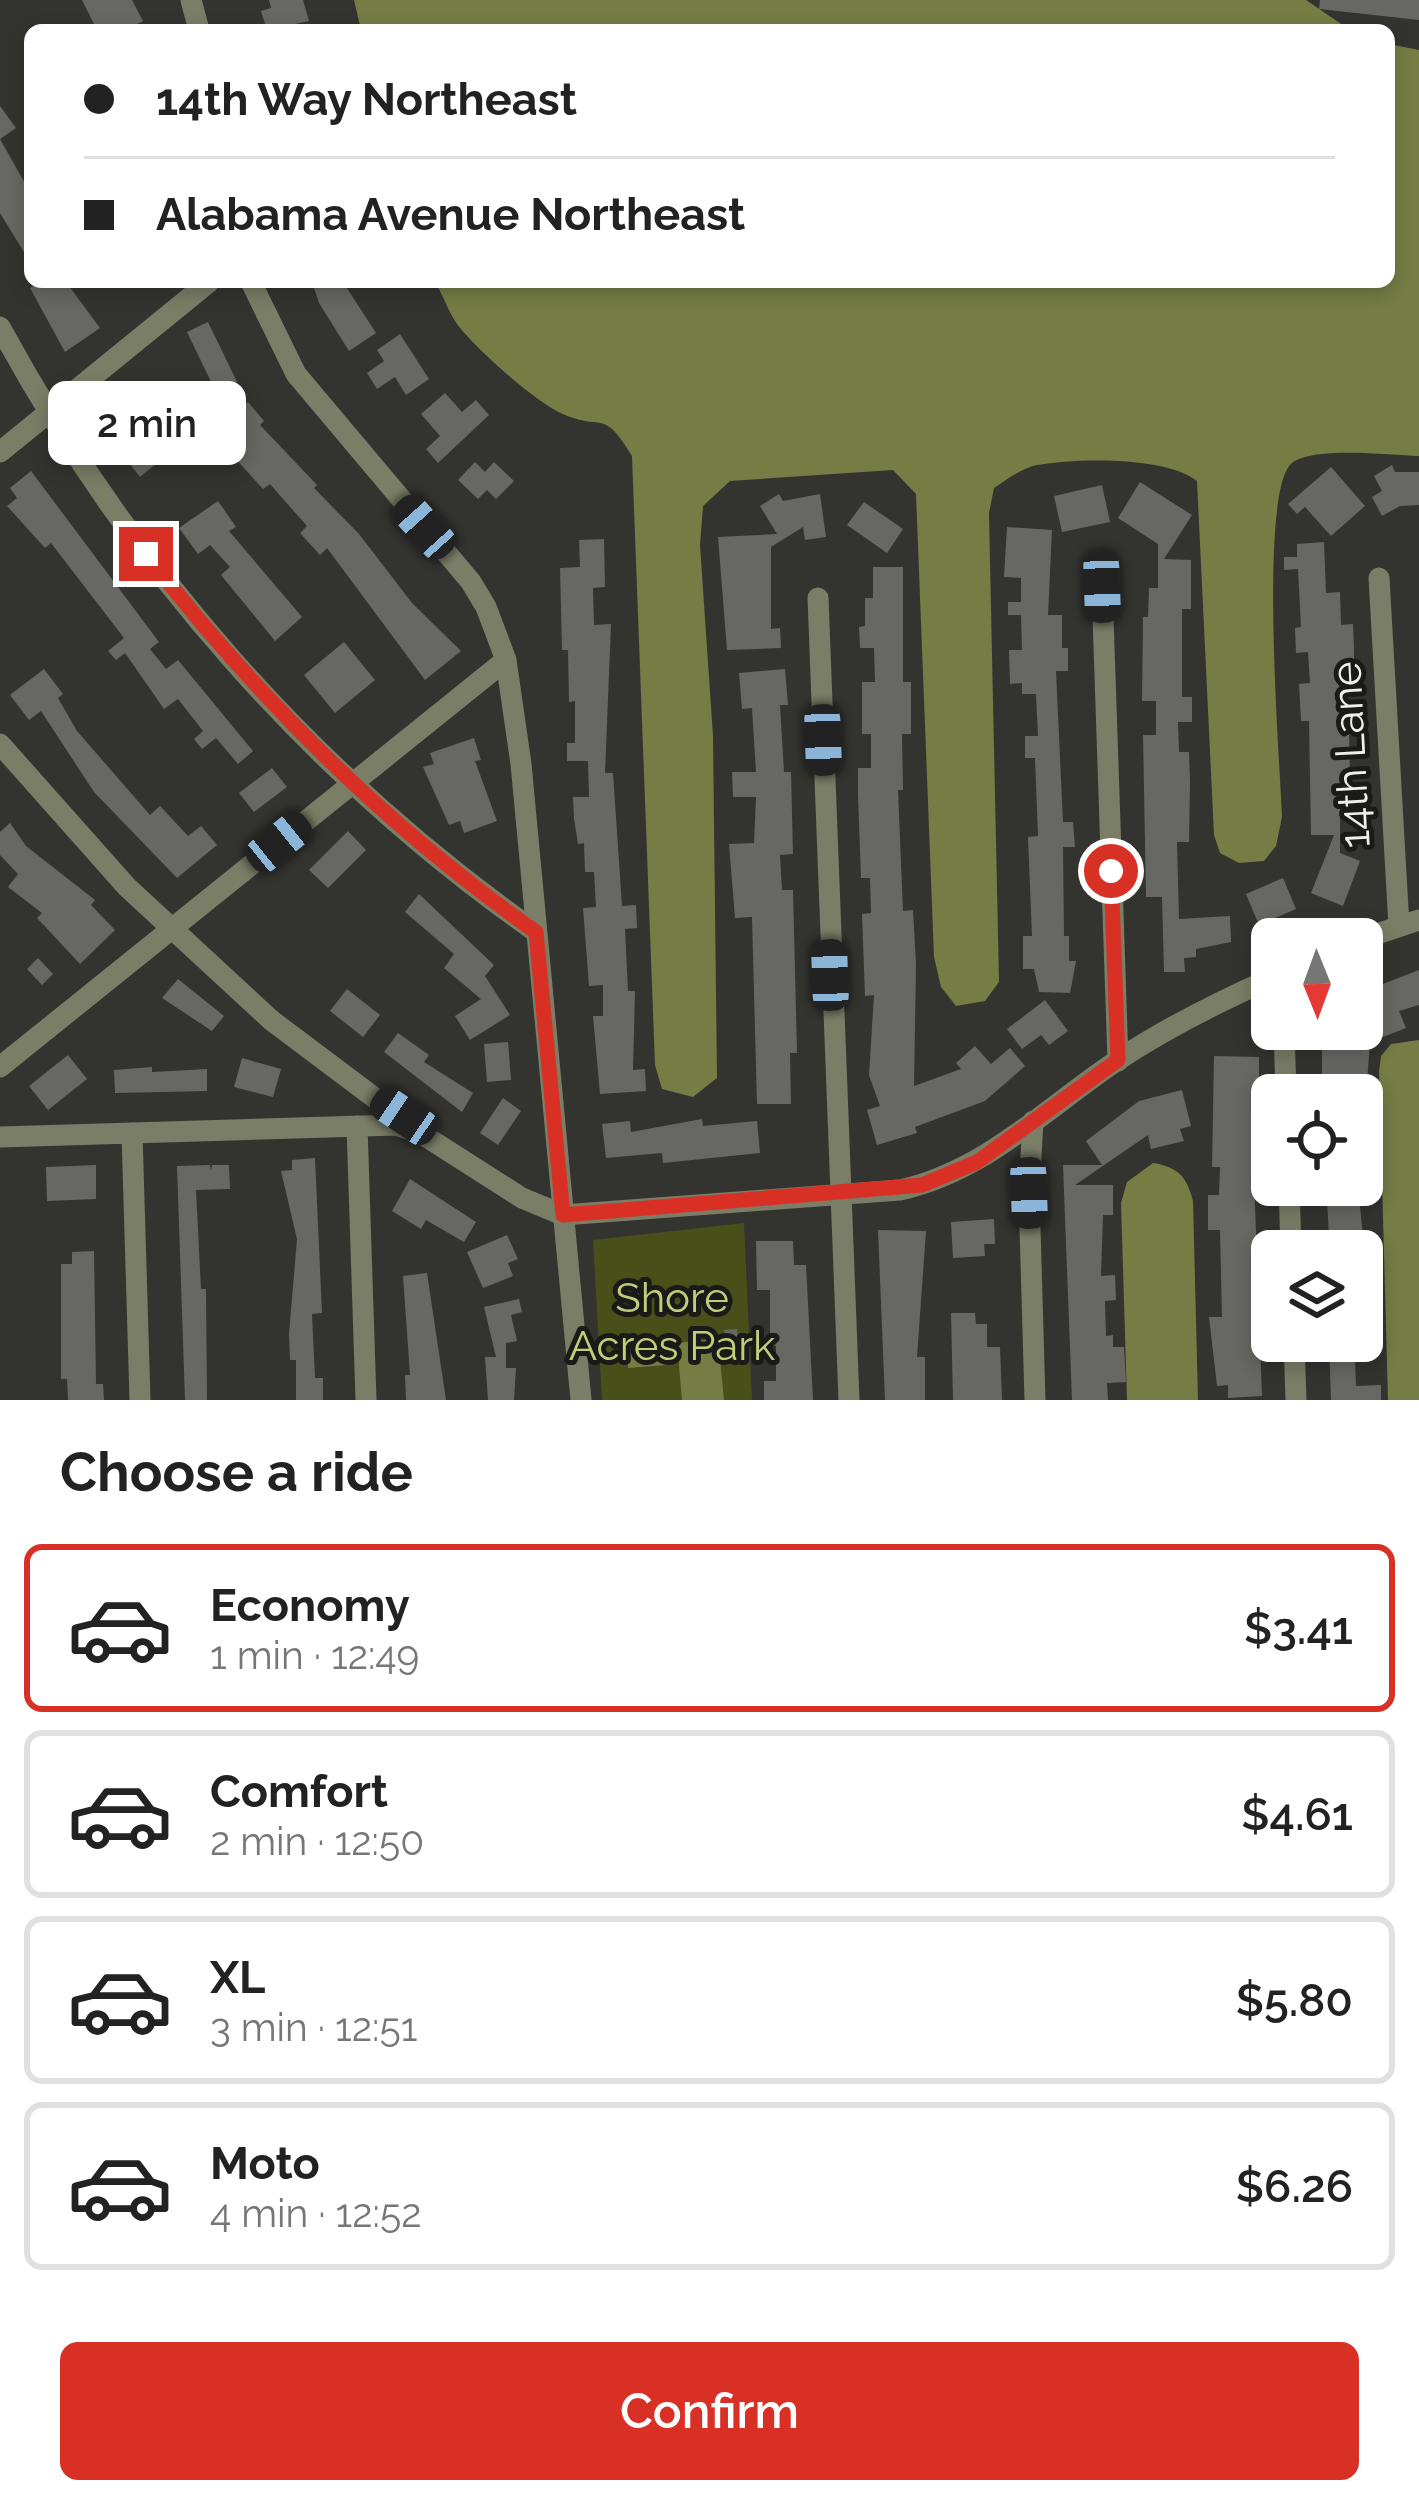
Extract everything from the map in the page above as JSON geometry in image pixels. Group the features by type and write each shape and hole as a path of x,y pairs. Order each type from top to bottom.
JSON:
{"street":[{"path":"0,452 202,288"},
{"path":"254,288 283,352 315,400 471,582 506,660 580,1400"},
{"path":"0,326 95,484 210,637 352,783 536,932"},
{"name":"14th Lane","path":"1379,578 1409,923"},
{"path":"1102,587 1118,1060"},
{"path":"818,598 849,1400"},
{"path":"0,1067 506,660"},
{"path":"0,744 170,929 271,1020 428,1138 522,1198 563,1215 839,1196 922,1185 977,1162 1118,1060 1251,989"},
{"path":"352,1082 364,1097 366,1400"},
{"path":"1033,1121 1029,1193 1035,1400"},
{"path":"0,1137 396,1125 428,1138"},
{"path":"132,1133 140,1400"},
{"path":"977,1162 1011,1163 1024,1176 1029,1193"},
{"path":"1295,1362 1296,1400"}],"green space":[{"name":"Shore Acres Park","path":"744,1223 752,1400 602,1400 593,1240"}],"shaded area":[{"path":"354,0 1306,0 1341,24 360,24"},
{"path":"1395,45 1419,50 1419,456 1317,455 1292,463 1282,484 1273,572 1282,817 1276,846 1264,861 1239,863 1220,853 1214,835 1197,481 1164,467 1120,461 1054,463 1020,472 994,488 989,513 999,982 985,1001 956,1006 941,987 934,957 916,494 893,470 730,481 703,506 700,545 713,736 717,1078 693,1097 662,1089 655,1065 632,456 608,426 565,415 539,400 457,324 438,288 1395,288"},
{"path":"1419,1040 1419,1400 1388,1400 1383,1074 1379,1072 1381,1056 1391,1044"},
{"path":"1153,1163 1180,1175 1193,1201 1198,1400 1127,1400 1121,1203 1127,1182"},
{"path":"718,1339 724,1400 682,1400 677,1343"},
{"path":"664,1340 666,1365 628,1368 626,1344"}],"building":[{"path":"82,0 132,0 143,21 137,24 94,24"},
{"path":"269,0 303,0 309,21 265,24 261,11 271,8"},
{"path":"1320,0 1419,0 1419,20 1319,9"},
{"path":"0,106 16,128 0,139"},
{"path":"0,139 24,181 24,252 0,213"},
{"path":"30,288 70,288 100,328 65,352"},
{"path":"314,288 347,288 376,333 349,351"},
{"path":"208,322 237,382 216,392 187,332"},
{"path":"400,334 429,379 406,395 395,377 377,389 367,373 384,361 377,350"},
{"path":"445,393 462,412 476,400 489,415 438,463 426,449 440,436 421,414"},
{"path":"248,402 264,421 260,425 359,534 412,603 461,651 425,680 327,548 320,555 300,533 307,526 270,484 263,489 213,434"},
{"path":"169,404 184,423 165,439 174,449 140,477 119,450"},
{"path":"475,462 485,472 494,462 514,481 496,499 487,490 478,499 458,480"},
{"path":"1392,465 1395,472 1419,472 1419,505 1400,506 1382,516 1372,497 1382,491 1374,476"},
{"path":"1331,467 1365,506 1331,536 1305,507 1297,514 1288,504"},
{"path":"31,471 159,642 150,649 166,669 178,660 253,751 238,764 216,738 202,749 194,739 203,731 178,699 164,709 125,653 116,660 108,651 124,638 51,543 45,548 7,506 17,498 10,488"},
{"path":"1140,482 1192,515 1164,559 1191,560 1191,609 1182,609 1182,697 1192,697 1192,722 1178,722 1179,752 1189,752 1190,782 1189,842 1177,842 1179,919 1230,916 1231,942 1196,949 1196,957 1184,958 1185,972 1164,972 1162,897 1146,897 1143,735 1156,735 1156,701 1142,701 1143,617 1148,617 1149,588 1158,588 1158,544 1118,518"},
{"path":"1102,485 1110,522 1062,532 1054,496"},
{"path":"779,494 783,501 820,494 826,537 805,540 803,527 771,547 771,629 780,628 781,648 727,650 718,537 777,534 760,506"},
{"path":"218,501 236,527 229,531 302,617 275,641 221,575 230,567 210,545 198,554 179,528"},
{"path":"864,502 903,529 887,553 847,525"},
{"path":"1007,527 1052,530 1048,615 1062,615 1062,648 1068,648 1068,671 1056,671 1063,822 1073,822 1075,847 1063,847 1064,936 1069,936 1069,961 1076,961 1070,993 1039,992 1034,969 1023,969 1023,936 1032,936 1028,837 1038,836 1035,758 1025,758 1025,736 1038,736 1036,694 1022,694 1022,683 1010,684 1009,650 1022,650 1021,615 1008,615 1008,602 1021,602 1021,578 1004,577"},
{"path":"604,539 605,587 593,588 594,625 611,624 605,773 613,773 622,906 636,905 637,928 625,929 628,991 635,991 633,1070 645,1069 646,1091 600,1094 593,1016 603,1016 603,985 589,986 583,908 596,907 594,872 585,872 573,797 589,797 588,761 567,761 567,743 575,743 575,701 569,702 568,650 562,650 560,568 580,567 579,540"},
{"path":"1324,542 1326,593 1340,592 1341,625 1353,624 1354,693 1340,694 1342,727 1349,727 1350,779 1349,806 1340,806 1340,853 1360,861 1343,906 1311,893 1334,835 1311,835 1309,721 1301,721 1299,684 1310,683 1308,652 1296,653 1295,628 1301,627 1298,569 1284,570 1284,557 1297,557 1297,544"},
{"path":"873,567 903,567 903,682 911,682 911,734 902,734 903,790 898,790 903,911 913,910 916,964 914,1086 961,1069 956,1063 975,1046 991,1064 1010,1048 1025,1066 985,1101 915,1127 917,1133 877,1145 867,1110 880,1106 869,1075 874,995 865,996 862,914 871,913 870,878 861,878 858,795 858,768 871,768 871,734 862,734 862,682 875,682 874,648 860,648 859,627 865,626 865,598 873,598"},
{"path":"344,642 375,680 335,713 304,675"},
{"path":"44,669 63,694 58,698 77,731 150,815 160,806 188,836 201,826 217,845 177,878 94,792 41,711 29,720 10,695"},
{"path":"785,669 788,705 780,705 784,772 791,772 793,854 780,855 782,890 793,890 797,1053 790,1053 791,1104 757,1104 752,917 735,918 729,844 754,843 756,797 733,797 732,772 756,772 752,708 742,709 739,673"},
{"path":"474,738 481,760 475,761 497,821 464,833 460,821 449,825 423,767 434,764 430,753"},
{"path":"272,768 287,787 254,812 239,793"},
{"path":"10,823 26,846 95,900 91,905 115,930 80,964 37,918 42,913 8,887 18,874 0,855 0,832"},
{"path":"348,831 366,850 328,888 309,870"},
{"path":"1283,878 1296,909 1275,918 1256,918 1246,894"},
{"path":"419,894 494,965 485,976 510,1015 470,1040 455,1016 481,999 444,968 454,954 405,912"},
{"path":"38,958 53,974 42,985 27,969"},
{"path":"1419,970 1419,1005 1399,1011 1406,1028 1383,1037 1383,984"},
{"path":"178,979 224,1016 212,1031 162,998"},
{"path":"347,989 380,1015 363,1037 330,1011"},
{"path":"1045,1000 1068,1031 1049,1045 1041,1035 1022,1049 1007,1029"},
{"path":"398,1033 429,1055 424,1062 473,1093 462,1112 384,1052"},
{"path":"508,1042 511,1080 487,1082 484,1044"},
{"path":"1322,1050 1369,1050 1368,1074 1322,1074"},
{"path":"68,1055 87,1079 48,1110 29,1086"},
{"path":"1214,1056 1259,1057 1259,1074 1251,1074 1251,1206 1255,1206 1256,1230 1251,1230 1251,1362 1261,1362 1262,1396 1228,1398 1228,1385 1217,1386 1209,1317 1222,1317 1220,1230 1208,1230 1208,1195 1219,1195 1220,1167 1212,1167"},
{"path":"242,1058 281,1069 273,1097 234,1087"},
{"path":"152,1067 152,1072 207,1069 207,1091 115,1093 114,1070"},
{"path":"1182,1090 1191,1126 1180,1129 1184,1141 1151,1149 1148,1135 1075,1185 1113,1185 1113,1215 1103,1215 1101,1276 1115,1275 1116,1300 1105,1301 1106,1336 1113,1335 1113,1347 1124,1347 1126,1382 1107,1383 1108,1400 1072,1400 1063,1165 1102,1165 1086,1141 1139,1101"},
{"path":"503,1098 521,1111 498,1145 480,1133"},
{"path":"702,1119 703,1126 757,1121 760,1153 663,1163 662,1153 606,1158 602,1124 630,1121 631,1132"},
{"path":"315,1158 322,1313 312,1314 315,1378 323,1378 323,1400 296,1400 296,1360 290,1360 289,1334 297,1239 281,1171 292,1170 292,1160"},
{"path":"96,1165 96,1199 47,1201 46,1167"},
{"path":"210,1165 211,1171 212,1165 229,1165 230,1189 196,1190 201,1289 206,1289 207,1400 185,1400 177,1166"},
{"path":"410,1179 476,1222 464,1242 426,1220 421,1229 392,1211"},
{"path":"1327,1206 1360,1206 1362,1230 1329,1230"},
{"path":"994,1219 995,1244 984,1244 985,1256 953,1258 951,1222"},
{"path":"878,1230 926,1231 917,1357 925,1357 925,1400 885,1400"},
{"path":"507,1235 518,1259 508,1263 513,1276 483,1288 467,1252"},
{"path":"756,1241 793,1241 794,1265 806,1265 813,1400 764,1400 764,1381 776,1381 776,1346 770,1346 770,1290 757,1290"},
{"path":"94,1251 96,1384 103,1384 104,1400 68,1400 67,1379 61,1379 61,1264 72,1264 72,1252"},
{"path":"427,1273 446,1400 406,1400 405,1375 410,1375 403,1276"},
{"path":"519,1299 522,1312 511,1315 517,1341 506,1343 506,1368 516,1368 514,1400 488,1400 485,1357 496,1357 484,1307"},
{"path":"951,1313 975,1313 976,1324 987,1324 987,1347 1000,1347 1002,1400 953,1400"},
{"path":"737,1329 740,1359 726,1360 724,1330"},
{"path":"1330,1362 1355,1362 1356,1386 1381,1385 1381,1400 1331,1400"}],"route":[{"path":"146,554 210,637 352,783 488,898 536,932 563,1215 900,1190 942,1179 977,1162 1118,1060 1111,871"}]}
